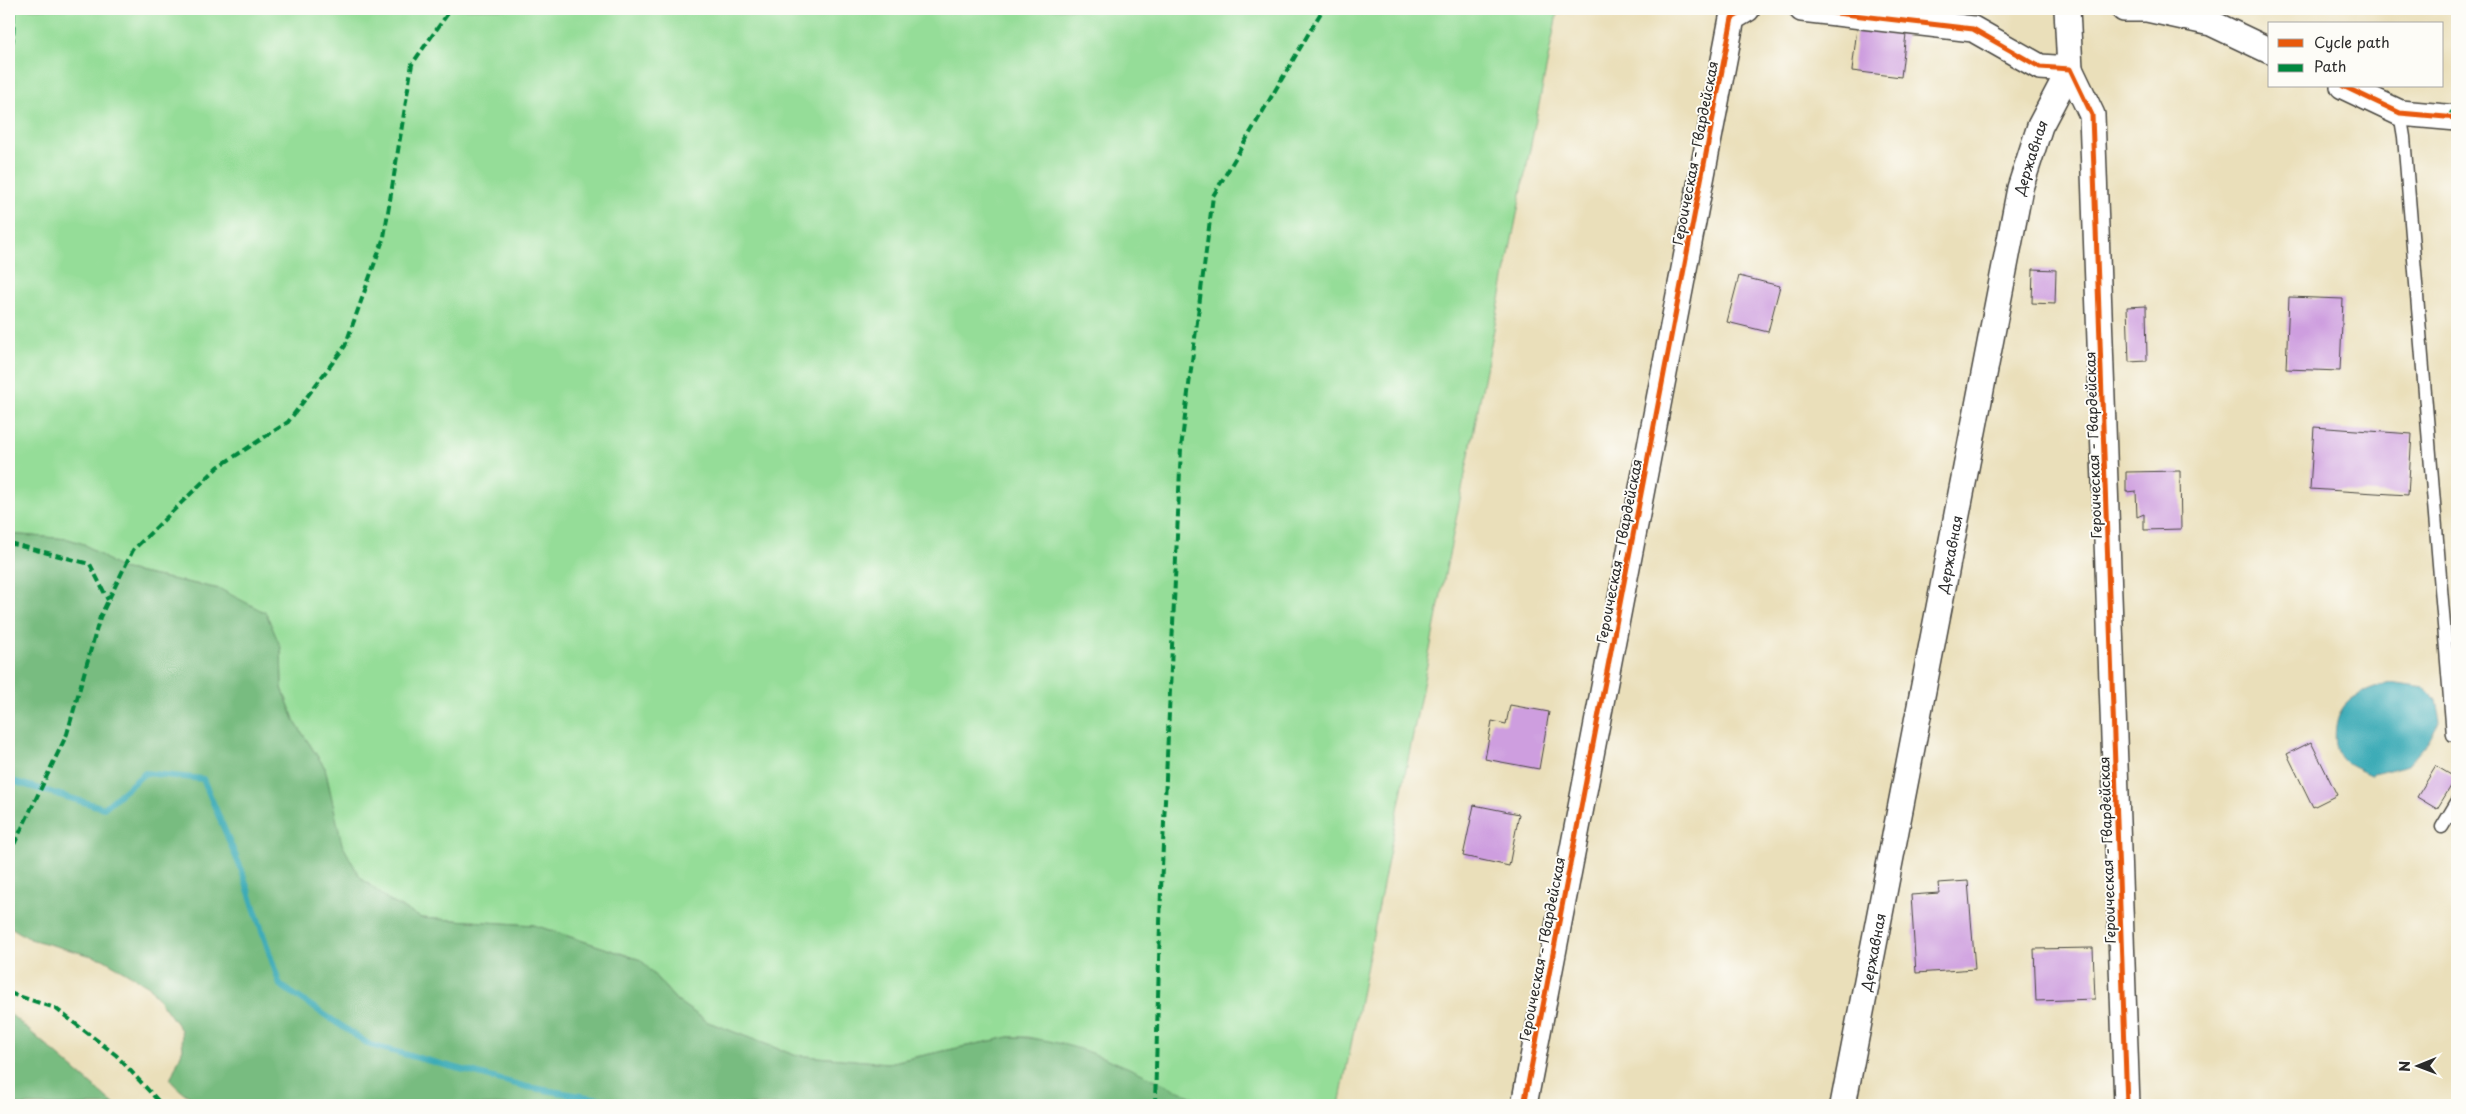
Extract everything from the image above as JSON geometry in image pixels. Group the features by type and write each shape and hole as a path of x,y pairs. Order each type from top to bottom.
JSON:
{"street":[{"name":"Героическая - Гвардейская","path":"1524,1105 1732,18 1747,9"},
{"path":"1802,9 1973,30 2040,67 2070,69 2067,9"},
{"path":"2124,9 2147,9 2211,23 2268,50"},
{"name":"Героическая - Гвардейская","path":"2070,69 2092,114 2093,124 2127,1105"},
{"name":"Державная","path":"1843,1105 2020,188 2040,126 2070,69"},
{"path":"2348,88 2400,113 2457,118"}],"lane":[{"path":"2400,113 2406,157 2453,735"},
{"path":"2442,827 2457,802"}],"green space":[{"path":"9,9 1558,9 1339,1105 1210,1105 1112,1062 1079,1050 1028,1037 1009,1037 888,1063 794,1055 708,1022 677,1001 641,960 534,925 421,918 388,900 360,877 341,844 325,768 295,722 282,688 281,648 220,589 121,569 84,544 68,539 9,534"},
{"path":"9,534 68,539 84,544 121,569 220,589 266,613 281,648 282,688 295,722 325,768 342,844 360,877 388,900 421,918 534,925 641,960 677,1001 708,1022 794,1055 888,1063 1009,1037 1034,1039 1086,1051 1138,1072 1210,1105 215,1105 201,1102 180,1090 170,1080 183,1049 181,1030 149,986 103,959 30,939 9,926"},
{"path":"9,1013 115,1105 9,1105"}],"water":[{"path":"2391,683 2424,688 2436,700 2440,721 2428,742 2408,765 2370,775 2343,760 2335,740 2336,725 2341,711 2354,697"}],"building":[{"path":"1857,28 1906,34 1901,77 1852,71"},
{"path":"2033,269 2056,270 2055,304 2032,303"},
{"path":"1739,276 1780,286 1768,332 1727,322"},
{"path":"2289,297 2343,299 2340,371 2286,369"},
{"path":"2146,306 2147,361 2129,362 2127,307"},
{"path":"2314,427 2412,434 2408,495 2310,489"},
{"path":"2180,471 2181,529 2144,530 2144,514 2137,517 2136,491 2126,492 2126,472"},
{"path":"1510,705 1549,712 1539,769 1485,759 1492,721 1506,724"},
{"path":"2311,742 2337,795 2313,807 2287,754"},
{"path":"2436,766 2456,778 2437,809 2417,797"},
{"path":"1474,805 1519,814 1509,866 1463,856"},
{"path":"1968,881 1975,969 1916,973 1911,895 1939,893 1938,883"},
{"path":"2093,948 2095,999 2036,1001 2034,949"}],"waterway":[{"path":"9,780 104,808 145,773 203,779 242,871 280,985 370,1045 527,1087 636,1105"}],"marked path":[{"path":"9,57 13,39 14,9"},
{"path":"9,855 67,734 100,617 133,550 218,467 288,422 345,346 384,237 412,64 451,9"},
{"path":"1155,1105 1161,889 1181,448 1213,196 1323,9"},
{"path":"2448,118 2457,104"},
{"path":"9,543 90,564 108,600"},
{"path":"9,993 55,1008 116,1055 162,1105"}],"cycle path":[{"path":"1524,1105 1732,18 1747,9"},
{"path":"1802,9 1973,29 2040,67 2070,69 2092,115 2127,1105"},
{"path":"2347,88 2400,113 2457,118"}]}
